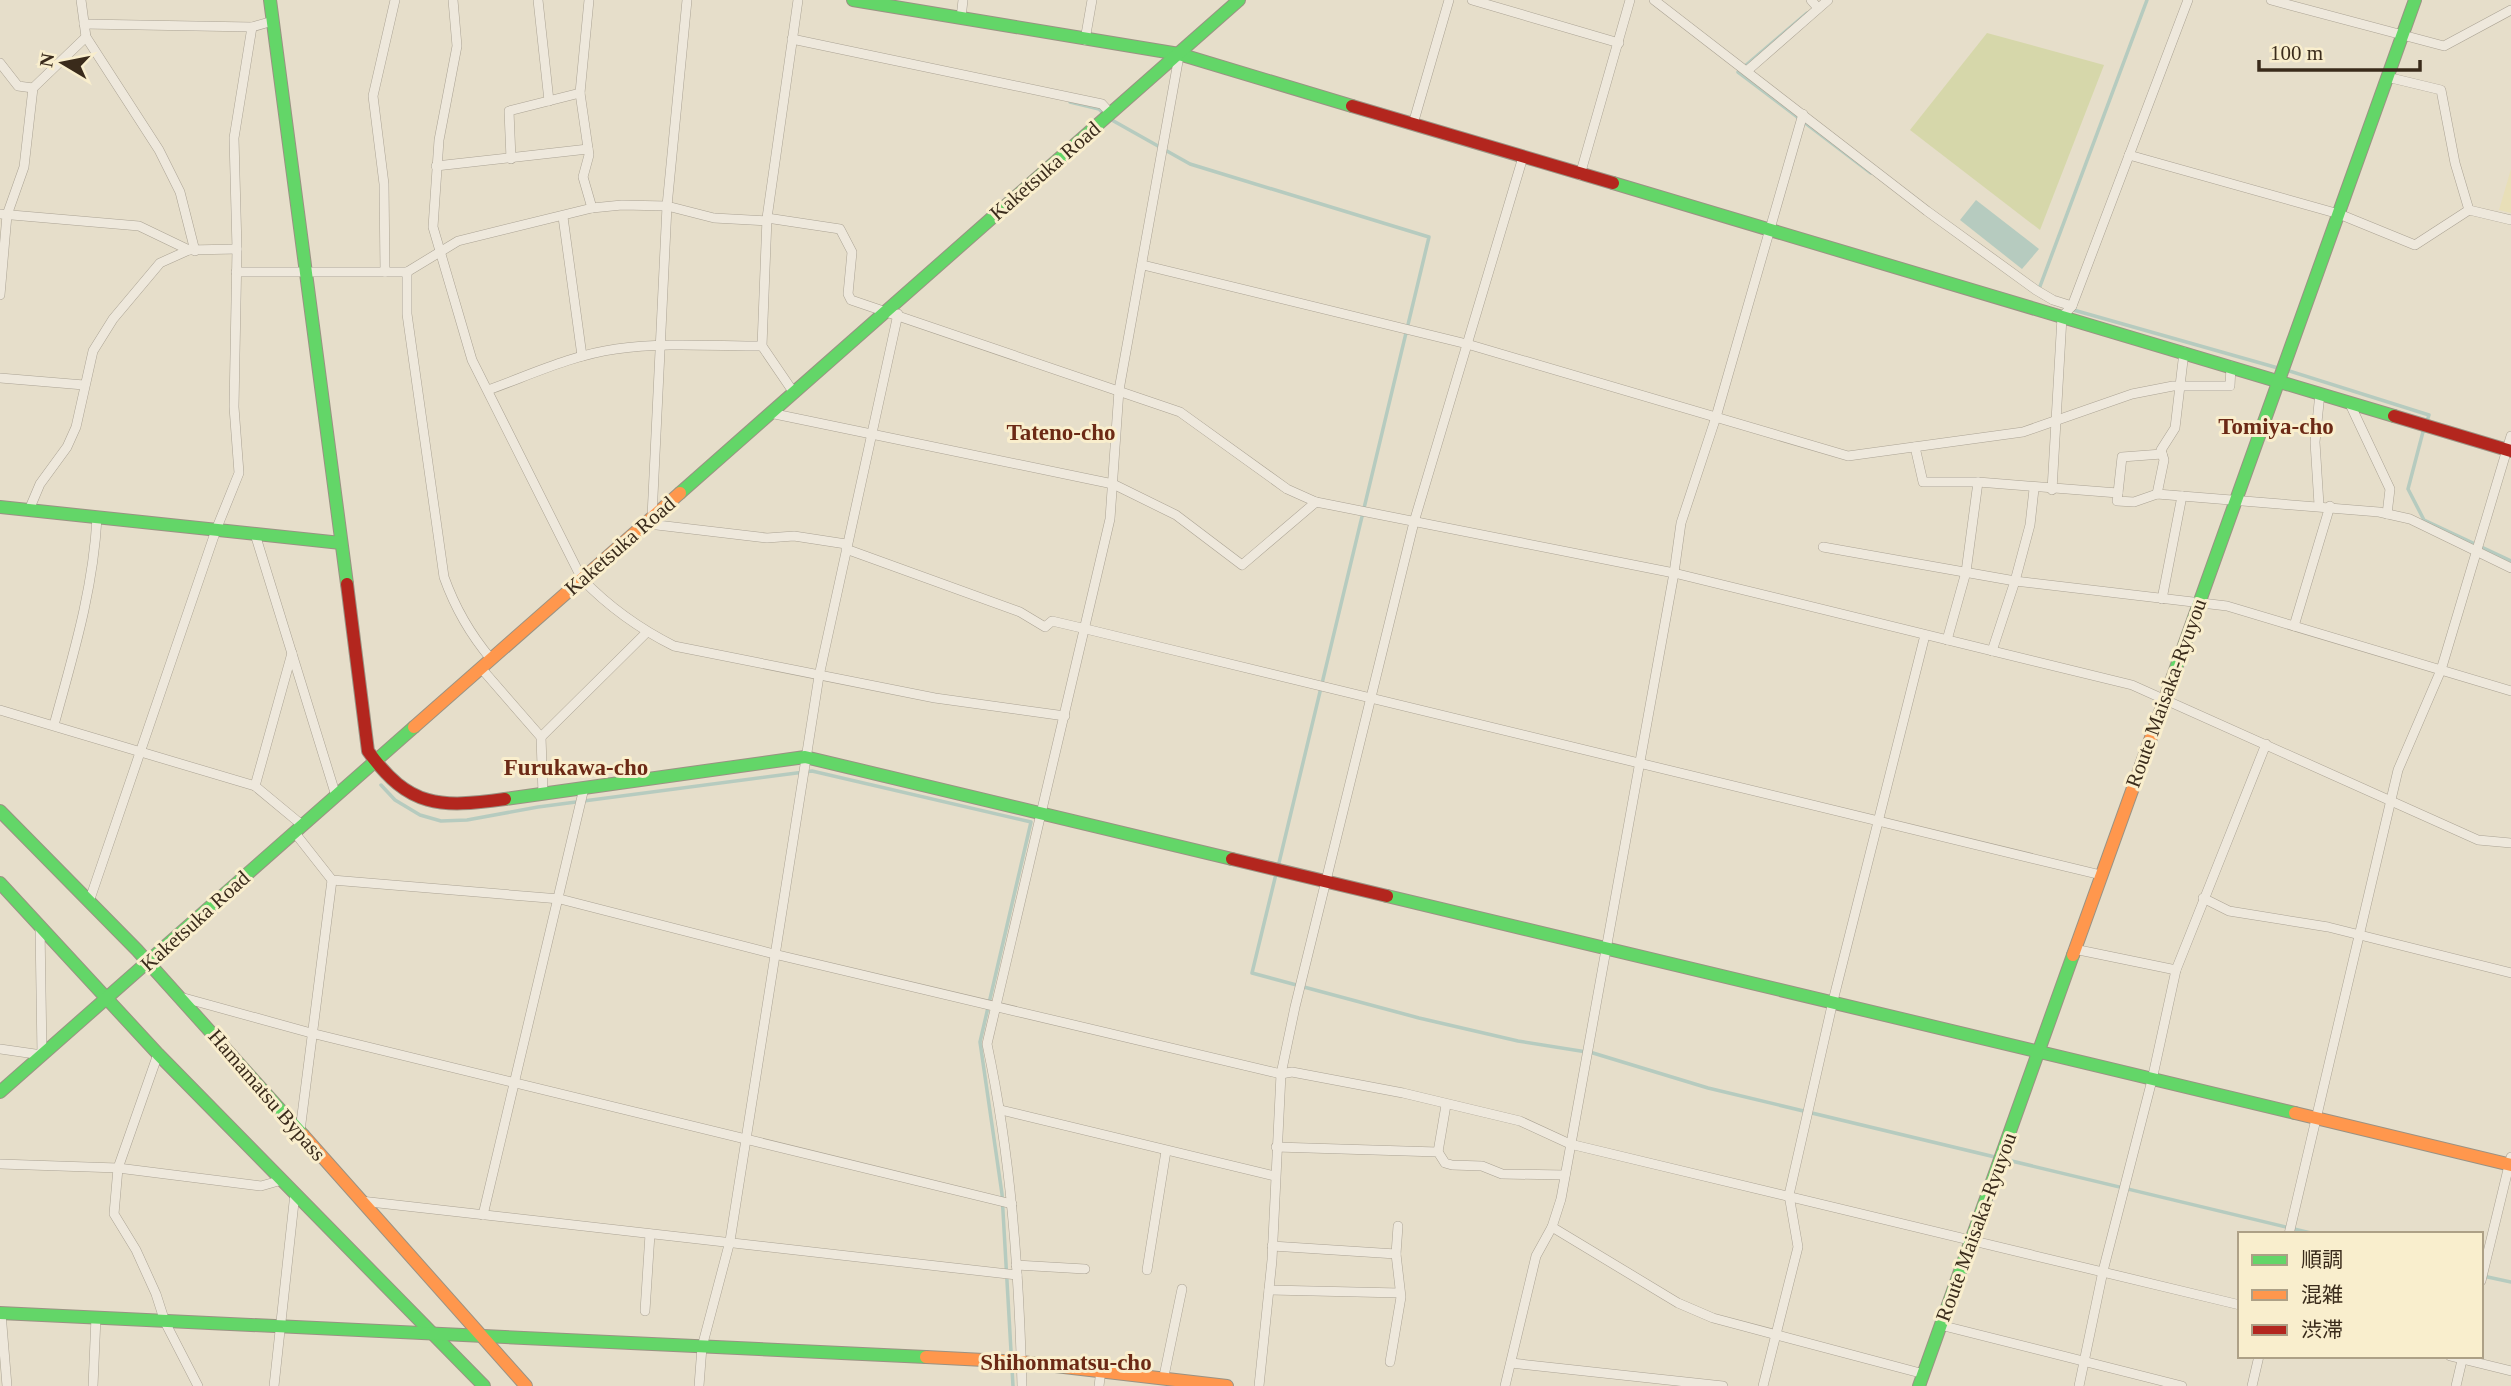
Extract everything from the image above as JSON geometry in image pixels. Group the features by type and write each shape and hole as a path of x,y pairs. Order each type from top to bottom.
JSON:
{"main road":[{"path":"270,0 308,272 368,751 375,762 407,793 430,803 457,806 805,757 1833,1001 2152,1080 2510,1162"},
{"path":"853,0 1179,54 2509,450"},
{"name":"Kaketsuka Road","path":"0,1092 771,413 893,312 1239,0"},
{"name":"Route Maisaka-Ryuyou","path":"1922,1380 2415,0"},
{"path":"0,508 341,542"},
{"name":"Hamamatsu Bypass","path":"0,811 90,899 182,998 357,1200 526,1386"},
{"name":"Hamamatsu Bypass","path":"0,883 158,1054 434,1332 484,1386"},
{"path":"0,1313 1021,1362 1164,1376 1227,1386"}],"street":[{"path":"81,0 86,37 159,150 180,192 192,250"},
{"path":"385,272 384,184 373,96 395,0"},
{"path":"453,0 457,46 436,166 433,227 472,360 582,579 607,605 647,632 674,646 935,698 1065,716"},
{"path":"538,0 549,101"},
{"path":"589,0 580,93 588,149 583,177 592,208"},
{"path":"687,0 667,206 652,517 657,525 767,538 794,536 846,546 1008,608 1045,626 1052,621 2101,874"},
{"path":"794,393 762,346 767,220 798,0"},
{"path":"961,18 964,0"},
{"path":"1085,40 1092,0"},
{"path":"1413,124 1449,0"},
{"path":"1472,0 1619,43"},
{"path":"1580,175 1630,0"},
{"path":"1654,0 1927,211 2036,290 2072,306"},
{"path":"1811,0 1818,9"},
{"path":"1748,70 1828,0"},
{"path":"2052,490 2062,317 2072,306 2188,0"},
{"path":"2271,0 2444,46 2511,10"},
{"path":"84,24 252,27 273,22"},
{"path":"90,899 216,530 239,473 234,407 237,249 234,138 252,27"},
{"path":"0,296 4,215 24,167 33,88 86,37"},
{"path":"792,39 1102,104 1109,115"},
{"path":"1022,1386 1012,1204 1001,1110 987,1044 992,1005 1042,813 1110,519 1119,390 1179,54"},
{"path":"0,63 18,86 33,88"},
{"path":"2387,77 2441,90 2455,163 2469,210"},
{"path":"511,159 509,111 580,93"},
{"path":"1505,1386 1536,1256 1552,1227 1565,1175 1681,523 1716,417 1803,114"},
{"path":"436,166 588,149"},
{"path":"2129,155 2339,214 2415,244 2469,210 2511,220"},
{"path":"1259,1386 1269,1290 1281,1074 1414,522 1522,157"},
{"path":"236,272 407,272 440,249 458,242 592,208 622,205 667,206 714,218 767,220 840,229 852,252 848,294 851,300 893,312 1180,412 1287,489 1315,502 1674,573 2132,685 2478,840 2511,843"},
{"path":"4,215 139,226 192,250"},
{"path":"563,217 582,356"},
{"path":"29,510 40,484 67,447 76,427 93,351 113,319 160,263 192,250 237,249"},
{"path":"1143,265 1467,344 1848,456 2022,432 2133,394 2178,386 2230,386 2231,366"},
{"path":"407,272 407,314 444,577 460,615 486,664 541,737 543,794"},
{"path":"699,1386 702,1347 730,1241 805,757 893,312"},
{"path":"488,390 582,356 616,349 660,345 762,346"},
{"path":"2157,494 2166,438 2175,428 2184,352"},
{"path":"0,378 84,385"},
{"path":"2319,505 2315,442 2320,393"},
{"path":"2349,402 2390,489 2387,514"},
{"path":"771,413 1113,484 1176,515 1242,565 1315,502"},
{"path":"2289,1232 2393,801 2398,770 2441,670 2511,436"},
{"path":"1914,447 1923,482 1978,482 2034,489 2118,493"},
{"path":"2162,454 2122,457 2117,500 2134,502 2157,494 2319,505 2387,514 2410,519 2511,568"},
{"path":"1947,640 1966,572 1978,482"},
{"path":"1992,651 2030,526 2034,489"},
{"path":"2162,599 2182,496"},
{"path":"2294,626 2330,506"},
{"path":"54,725 88,604 94,569 97,518"},
{"path":"255,534 336,796"},
{"path":"1823,547 2015,581 2227,606 2511,691"},
{"path":"541,737 647,632"},
{"path":"1763,1386 1798,1248 1789,1195 1833,1001 1925,635"},
{"path":"255,786 292,653"},
{"path":"0,709 255,786 298,829 332,880 300,1131"},
{"path":"2079,1386 2103,1271 2152,1080 2176,970 2266,744"},
{"path":"483,1214 516,1084 584,788"},
{"path":"332,880 559,899 774,954 1281,1074 1292,1072 1347,1082 1520,1121 1570,1144 2238,1305"},
{"path":"2203,898 2229,911 2328,927 2511,973"},
{"path":"0,1049 42,1055 40,926"},
{"path":"2074,949 2176,970"},
{"path":"182,998 516,1084 1012,1204"},
{"path":"158,1054 118,1168 114,1214 136,1250 165,1322 198,1386"},
{"path":"1446,1105 1438,1152 1445,1163 1482,1166 1502,1174 1565,1175"},
{"path":"1001,1110 1275,1176"},
{"path":"1276,1147 1438,1152"},
{"path":"1147,1270 1166,1151"},
{"path":"2483,1273 2510,1162"},
{"path":"0,1164 118,1168 261,1186 282,1181"},
{"path":"274,1386 295,1191"},
{"path":"357,1200 1017,1275"},
{"path":"1390,1362 1400,1293 1401,1272 1396,1254 1398,1226"},
{"path":"1552,1227 1678,1303 1713,1318 1922,1380"},
{"path":"645,1311 650,1234"},
{"path":"1272,1246 1396,1254"},
{"path":"1016,1265 1085,1269"},
{"path":"1164,1376 1182,1289"},
{"path":"1269,1290 1400,1293"},
{"path":"0,1313 7,1386"},
{"path":"93,1386 96,1317"},
{"path":"1940,1325 2182,1386"},
{"path":"2252,1386 2259,1358"},
{"path":"2456,1386 2463,1358 2511,1371"},
{"path":"1511,1363 1723,1386"},
{"path":"1099,1386 1101,1370"}],"shaded area":[{"path":"2511,169 2511,213 2499,210"},
{"path":"1976,200 2039,249 2022,269 1960,220"}],"green space":[{"path":"1987,33 2104,65 2040,230 1910,130"}],"waterway":[{"path":"2039,289 2147,0"},
{"path":"1807,13 1738,72 1871,173"},
{"path":"1070,102 1099,109 1104,114"},
{"path":"1110,119 1190,164 1429,237 1278,867"},
{"path":"2070,309 2278,368"},
{"path":"2286,370 2429,415 2427,421"},
{"path":"2424,428 2408,489 2424,520 2511,561"},
{"path":"381,785 395,800 420,815 441,821 467,820 538,807 812,771 1031,822 980,1042 1002,1194 1013,1386"},
{"path":"1276,874 1252,973 1419,1018 1518,1041 1593,1053 1708,1088 2307,1232"},
{"path":"2483,1276 2511,1282"}],"traffic: fast":[{"path":"270,0 347,584"},
{"path":"853,0 1179,54 1352,106"},
{"path":"680,493 1239,0"},
{"path":"2167,693 2415,0"},
{"path":"1613,183 2394,416"},
{"path":"0,507 341,543"},
{"path":"0,1092 414,727"},
{"path":"505,799 805,757 1232,859"},
{"path":"0,811 137,950 303,1135"},
{"path":"0,883 158,1054 484,1386"},
{"path":"1387,896 2295,1113"},
{"path":"1919,1386 2073,955"},
{"path":"0,1313 926,1357"}],"traffic: slow":[{"path":"414,727 680,493"},
{"path":"2073,955 2167,693"},
{"path":"2295,1113 2511,1165"},
{"path":"303,1135 526,1386"},
{"path":"926,1357 1021,1362 1227,1386"}],"traffic: jam":[{"path":"1352,106 1613,183"},
{"path":"2394,416 2511,451"},
{"path":"347,584 368,751 398,784 412,794 428,800 462,803 505,799"},
{"path":"1232,859 1387,896"}],"district":[{"name":"Tomiya-cho","path":"2276,426"},
{"name":"Tateno-cho","path":"1061,432"},
{"name":"Furukawa-cho","path":"576,767"},
{"name":"Shihonmatsu-cho","path":"1066,1362"}]}
